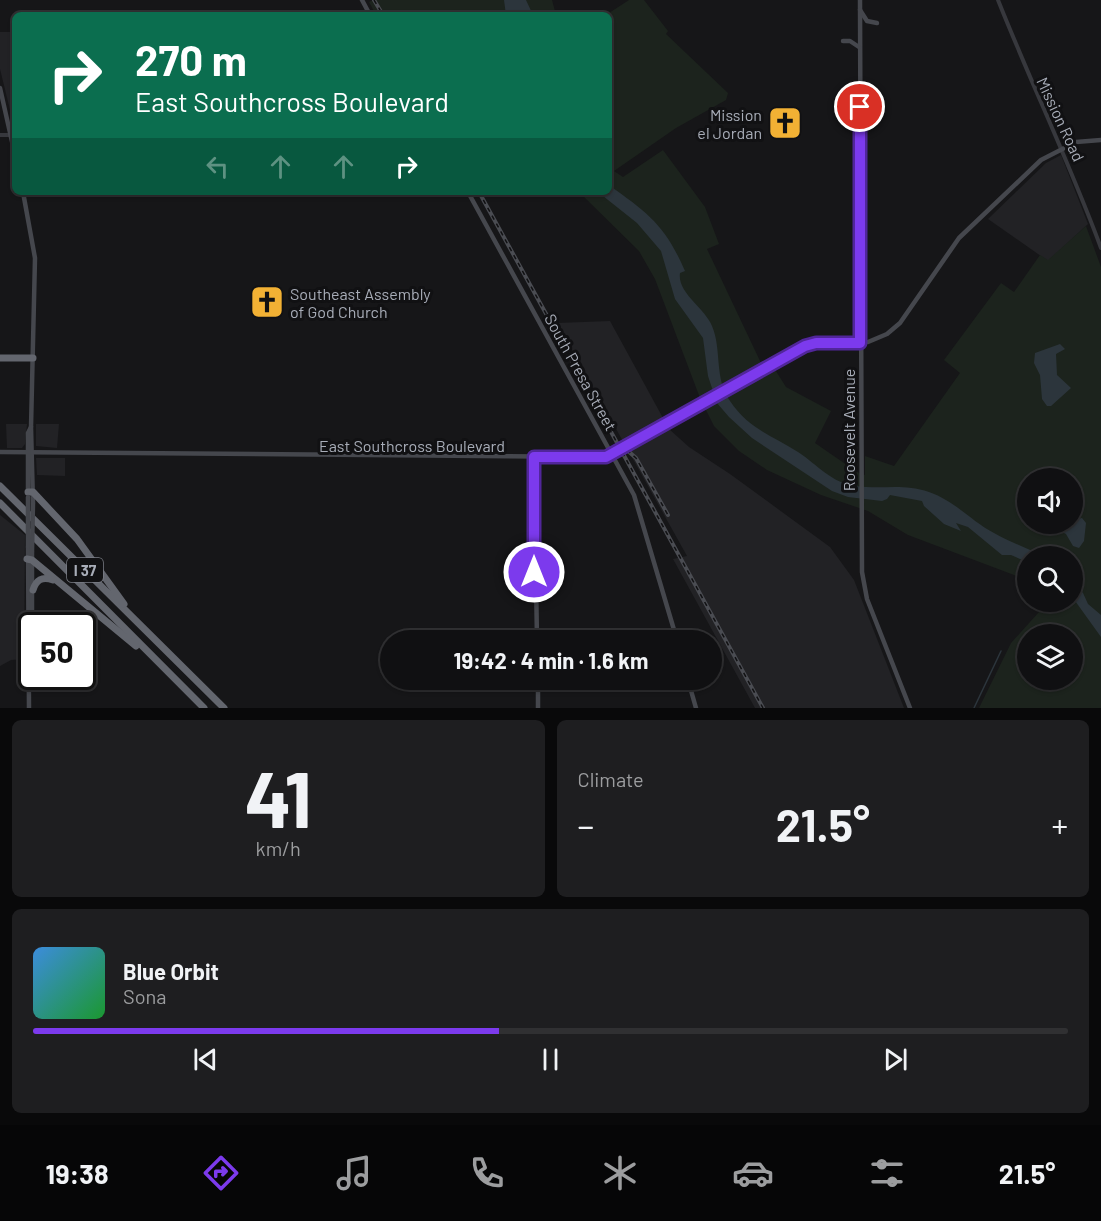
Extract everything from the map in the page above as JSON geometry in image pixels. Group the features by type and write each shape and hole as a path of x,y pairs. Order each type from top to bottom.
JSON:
{"highway":[{"path":"0,358 33,358"},
{"name":"I 37","path":"0,486 224,708"},
{"path":"29,494 77,539 120,598 170,655"},
{"name":"I 37","path":"0,503 204,708"},
{"path":"0,510 52,555"},
{"path":"31,557 55,581 156,659"},
{"path":"33,590 37,581 43,578 55,581"}],"main road":[{"name":"Roosevelt Avenue","path":"860,0 860,512 864,587 910,708"},
{"path":"860,10 867,21 877,23"},
{"path":"843,41 850,41 860,48"},
{"path":"0,88 12,131"},
{"name":"East Southcross Boulevard","path":"1,453 602,458 805,346 816,343 860,343 878,339 895,328 959,238 1041,160 1082,140 1101,140"},
{"path":"24,195 35,253 27,547 31,557 32,612"},
{"name":"South Presa Street","path":"470,195 612,453 638,506 674,630"},
{"path":"534,457 537,630"},
{"path":"29,494 33,503 30,612"},
{"path":"29,690 29,708"},
{"path":"538,690 538,708"},
{"path":"691,690 696,708"}],"street":[{"name":"Mission Road","path":"998,0 1030,83 1062,148 1101,248"}],"shaded area":[{"path":"373,0 552,0 555,12 374,12 369,2"},
{"path":"504,0 526,0 532,12 506,12"},
{"path":"629,0 644,0 668,31 666,34 728,93 726,100 676,128 614,171 623,177 663,150 705,207 719,244 707,249 761,363 738,377 741,386 774,368 786,387 831,411 815,443 857,472 865,475 865,456 894,466 960,373 944,360 1001,283 1014,292 1040,255 1048,260 1086,226 1101,267 1101,708 979,708 1011,643 1017,636 1017,690 1083,690 1083,624 1028,624 1039,612 1083,612 1083,546 1017,546 1017,576 908,535 868,511 821,495 767,470 739,451 714,426 700,398 655,279 639,251 582,195 612,195 611,12"},
{"path":"0,32 12,32 12,118 0,69"},
{"path":"1061,155 1088,224 1048,261 988,219 1046,163"},
{"path":"612,187 635,204 663,231 685,271 680,273 683,287 712,326 725,392 737,411 753,425 798,452 839,481 856,486 919,489 938,496 994,533 1021,546 1017,546 1017,558 1002,555 968,527 956,523 961,531 944,524 924,506 922,501 890,495 882,501 848,497 832,491 752,438 717,403 708,376 703,338 675,299 661,251 637,223 602,195 612,195"},
{"path":"610,321 669,429 689,447 830,547 854,580 904,708 755,708 722,648 722,630 712,630 673,559 687,556 557,323"},
{"path":"1060,344 1065,349 1056,354 1057,375 1071,388 1051,406 1047,406 1042,399 1040,375 1034,363 1035,353"},
{"path":"6,424 27,424 25,444 22,448 7,448"},
{"path":"36,424 59,424 57,448 36,446"},
{"path":"36,458 65,458 65,476 37,475"},
{"path":"0,515 25,535 24,612 18,612 18,659 11,660 0,666"},
{"path":"1083,519 1086,523 1084,541 1080,546 1073,546 1066,534 1083,534"},
{"path":"1083,593 1088,604 1101,615 1101,637 1083,612"}],"waterway":[{"path":"974,708 1001,651"}],"railway":[{"path":"374,0 381,12"},
{"path":"481,195 763,708"},
{"path":"620,444 636,458 668,515"}],"place":[{"name":"Mission el Jordan","path":"785,123"},
{"name":"Southeast Assembly of God Church","path":"267,302"}],"route":[{"path":"534,572 534,457 606,457 805,346 816,343 860,343 860,107"}]}
